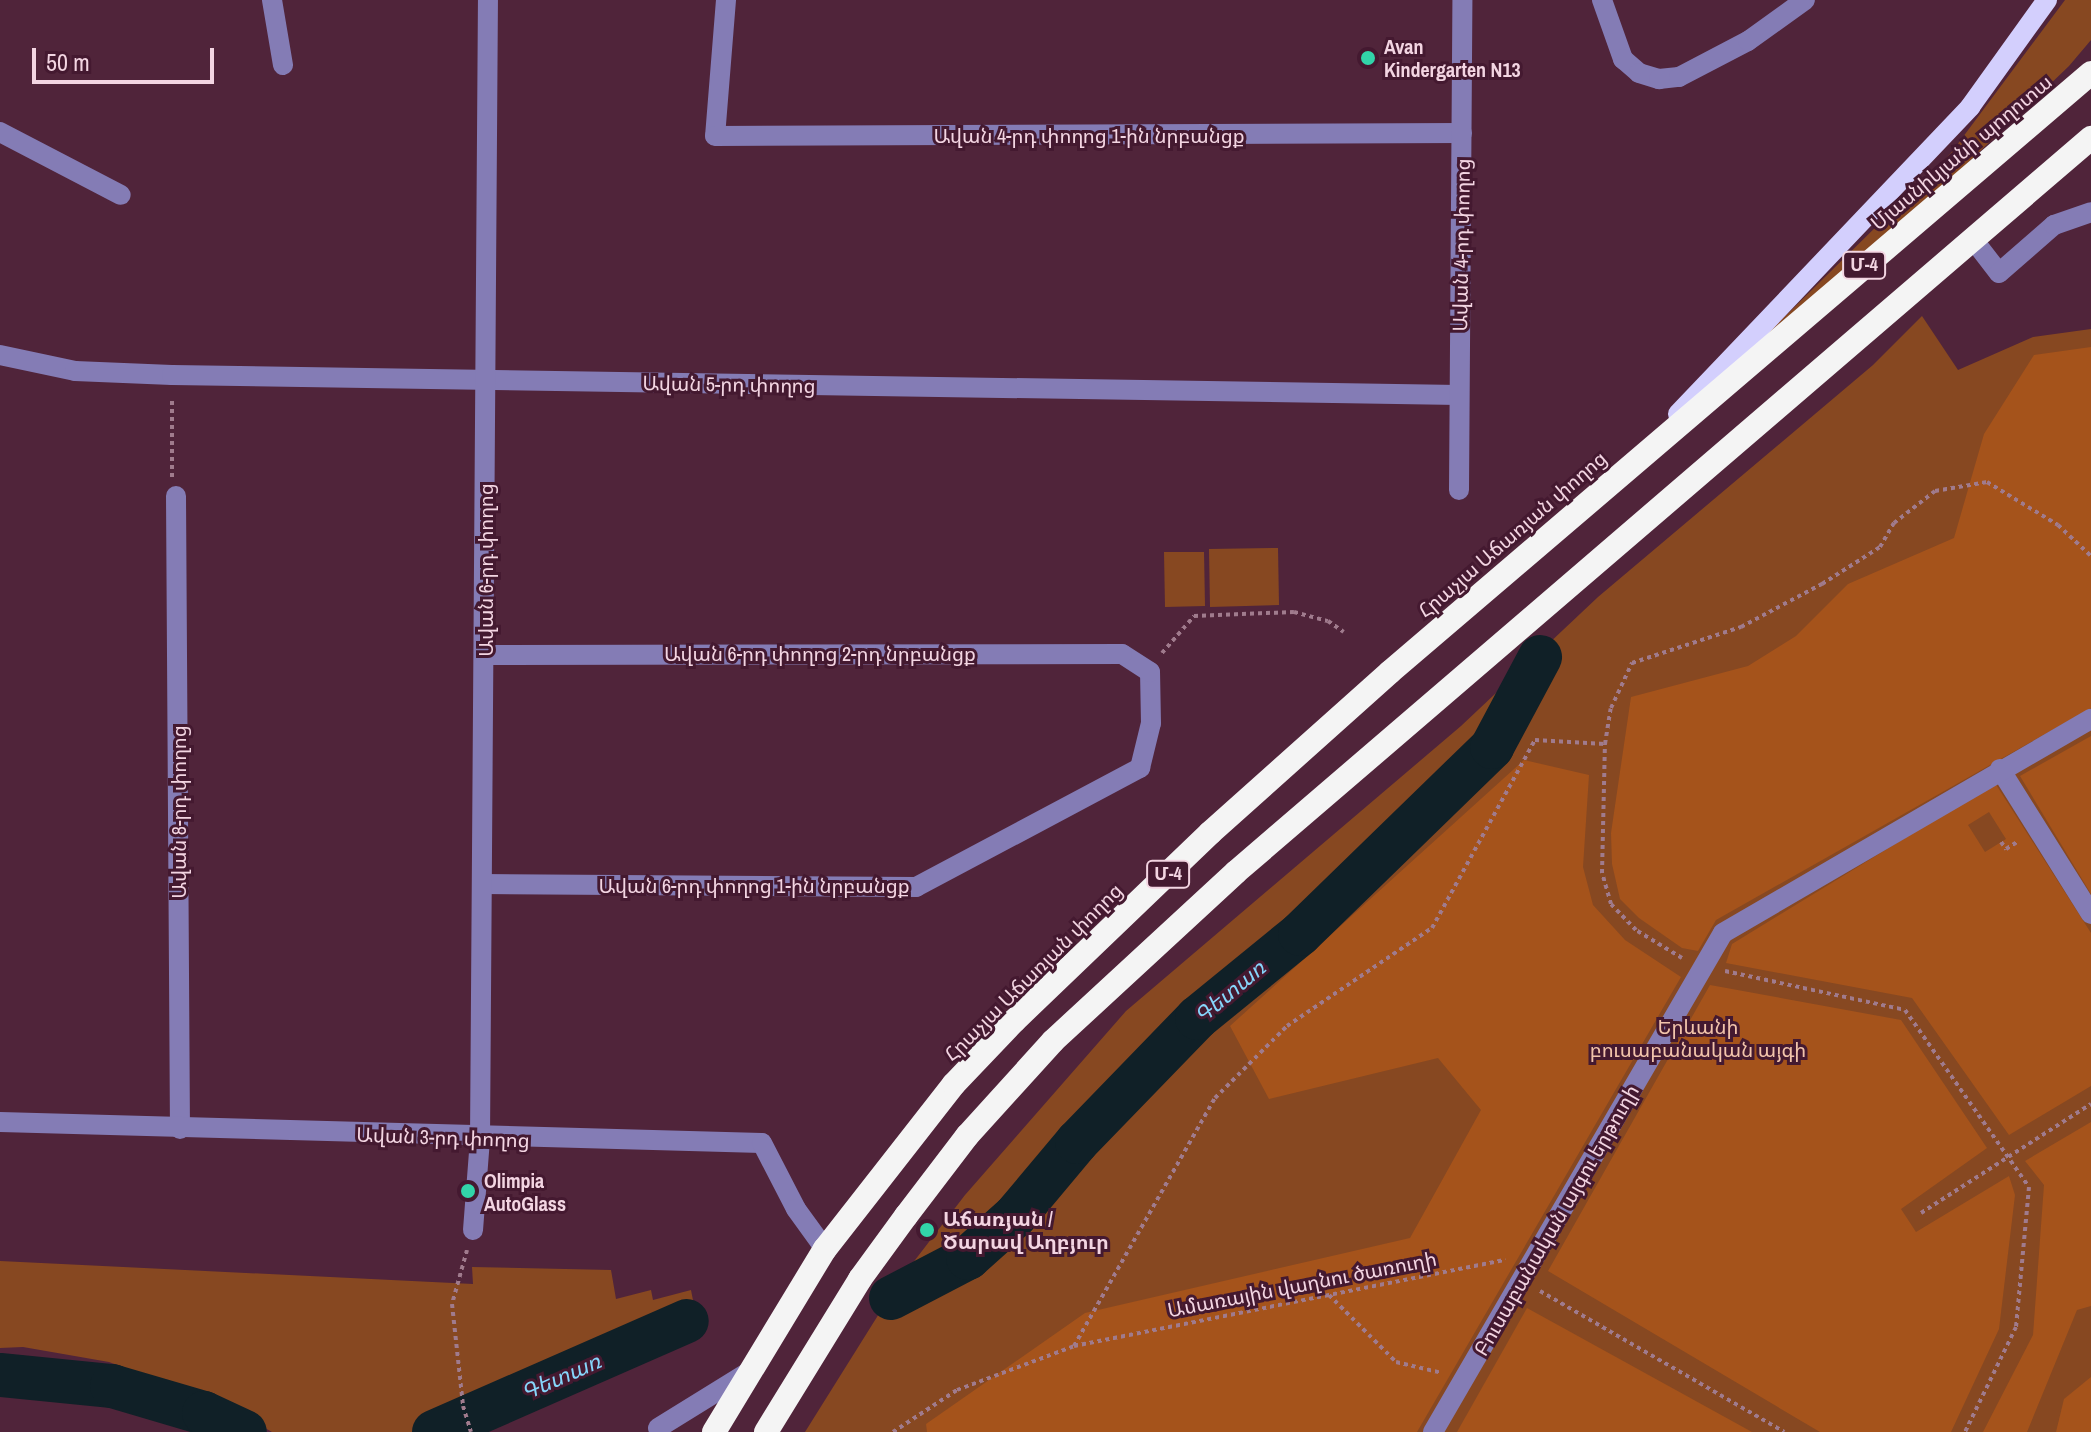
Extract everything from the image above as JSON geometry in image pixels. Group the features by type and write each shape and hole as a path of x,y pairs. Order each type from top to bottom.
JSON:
{"highway":[{"name":"Մյասնիկյանի պողոտա","path":"1641,453 2090,74"},
{"name":"Մ-4","path":"766,1432 897,1228 967,1136 1053,1041 1236,872 2091,138"},
{"name":"Հրաչյա Աճառյան փողոց","path":"714,1432 825,1249 954,1084 1014,1021 1221,823 1641,453"}],"main road":[{"path":"1641,453 1970,107 2047,0"}],"street":[{"path":"272,0 283,65"},
{"name":"Ավան 6-րդ փողոց","path":"473,1230 480,1139 488,0"},
{"name":"Ավան 4-րդ փողոց 1-ին նրբանցք","path":"726,0 715,136 1462,133"},
{"name":"Ավան 4-րդ փողոց","path":"1459,490 1462,0"},
{"path":"1602,0 1623,59 1639,73 1659,79 1679,77 1748,41 1805,0"},
{"path":"0,132 121,195"},
{"path":"1972,238 1999,273 2054,225 2091,212"},
{"name":"Ավան 5-րդ փողոց","path":"0,355 75,371 172,375 1459,395"},
{"name":"Ավան 8-րդ փողոց","path":"176,496 180,1129"},
{"name":"Ավան 6-րդ փողոց 2-րդ նրբանցք","path":"485,655 1122,654 1150,672"},
{"name":"Ավան 6-րդ փողոց 1-ին նրբանցք","path":"482,884 916,887 1140,768 1151,723 1150,672"},
{"name":"Բուսաբանական այգու երթուղի","path":"1433,1432 1723,933 2000,769 2091,719"},
{"path":"2000,769 2091,914"},
{"name":"Ավան 3-րդ փողոց","path":"0,1122 480,1139 762,1143 796,1209 825,1249"},
{"path":"658,1428 747,1373"}],"path":[{"path":"172,375 176,496"},
{"path":"1965,1432 2016,1327 2029,1187 1905,1010 1704,966 1665,951 1611,904 1599,832 1605,744 1611,708 1632,663 1741,627 1822,584 1880,547 1894,523 1935,491 1987,482 2058,525 2091,556"},
{"path":"1150,672 1169,640 1194,616 1294,612 1328,621 1344,632"},
{"path":"1074,1346 1215,1098 1287,1026 1432,928 1535,740 1605,744"},
{"path":"1921,1213 2091,1104"},
{"path":"471,1432 463,1406 452,1304 473,1230"},
{"name":"Ամառային վաղնու ծառուղի","path":"893,1432 957,1390 1074,1346 1536,1254"},
{"path":"1521,1280 1784,1432"},
{"path":"1329,1295 1396,1362 1463,1379"}],"green space":[{"path":"2065,0 2091,0 2091,40 2069,66 1950,180 1761,340 1951,153"},
{"name":"Երևանի բուսաբանական այգի","path":"1922,316 1958,370 2033,337 2091,329 2091,1432 805,1432 902,1277 965,1195 1126,1011 1461,726 1598,597 1873,365"},
{"path":"2091,347 2091,708 1716,920 1698,951 1682,948 1639,918 1620,899 1612,864 1611,833 1631,697 1748,666 1796,636 1848,584 1954,538 1984,434 2034,355"},
{"path":"1278,548 1279,605 1210,607 1209,549"},
{"path":"1164,552 1204,552 1205,606 1165,607"},
{"path":"2091,736 2091,894 2020,776"},
{"path":"1524,760 1589,775 1583,867 1593,905 1625,940 1681,977 1417,1432 927,1432 926,1424 1085,1313 1410,1238 1481,1110 1438,1058 1269,1099 1230,1026"},
{"path":"1995,783 2091,933 2091,1086 2009,1135 1912,998 1726,963 1732,944","holes":["1989,812 2006,839 1985,852 1968,825"]},
{"path":"1710,985 1901,1020 1987,1148 1901,1209 1916,1232 2009,1176 2015,1195 1999,1329 1951,1432 1820,1432 1548,1271"},
{"path":"2091,1122 2091,1306 2077,1310 2027,1432 1983,1432 2033,1335 2044,1185 2025,1161"},
{"path":"0,1261 473,1284 472,1267 611,1270 616,1299 651,1290 653,1300 691,1290 699,1331 462,1432 272,1432 219,1402 109,1362 23,1347 0,1348"},
{"path":"1527,1308 1752,1432 1457,1432"},
{"path":"2091,1377 2091,1432 2056,1432 2064,1399"}],"waterway":[{"name":"Գետառ","path":"891,1298 968,1258 1015,1216 1077,1142 1197,1018 1300,934 1492,747 1540,657"},
{"name":"Գետառ","path":"434,1432 687,1321"},
{"name":"Գետառ","path":"0,1375 112,1386 204,1413 245,1432"}],"place":[{"name":"Avan Kindergarten N13","path":"1368,58"},
{"name":"Olimpia AutoGlass","path":"468,1191"},
{"name":"Աճառյան / Ծարավ Աղբյուր","path":"927,1230"}]}
